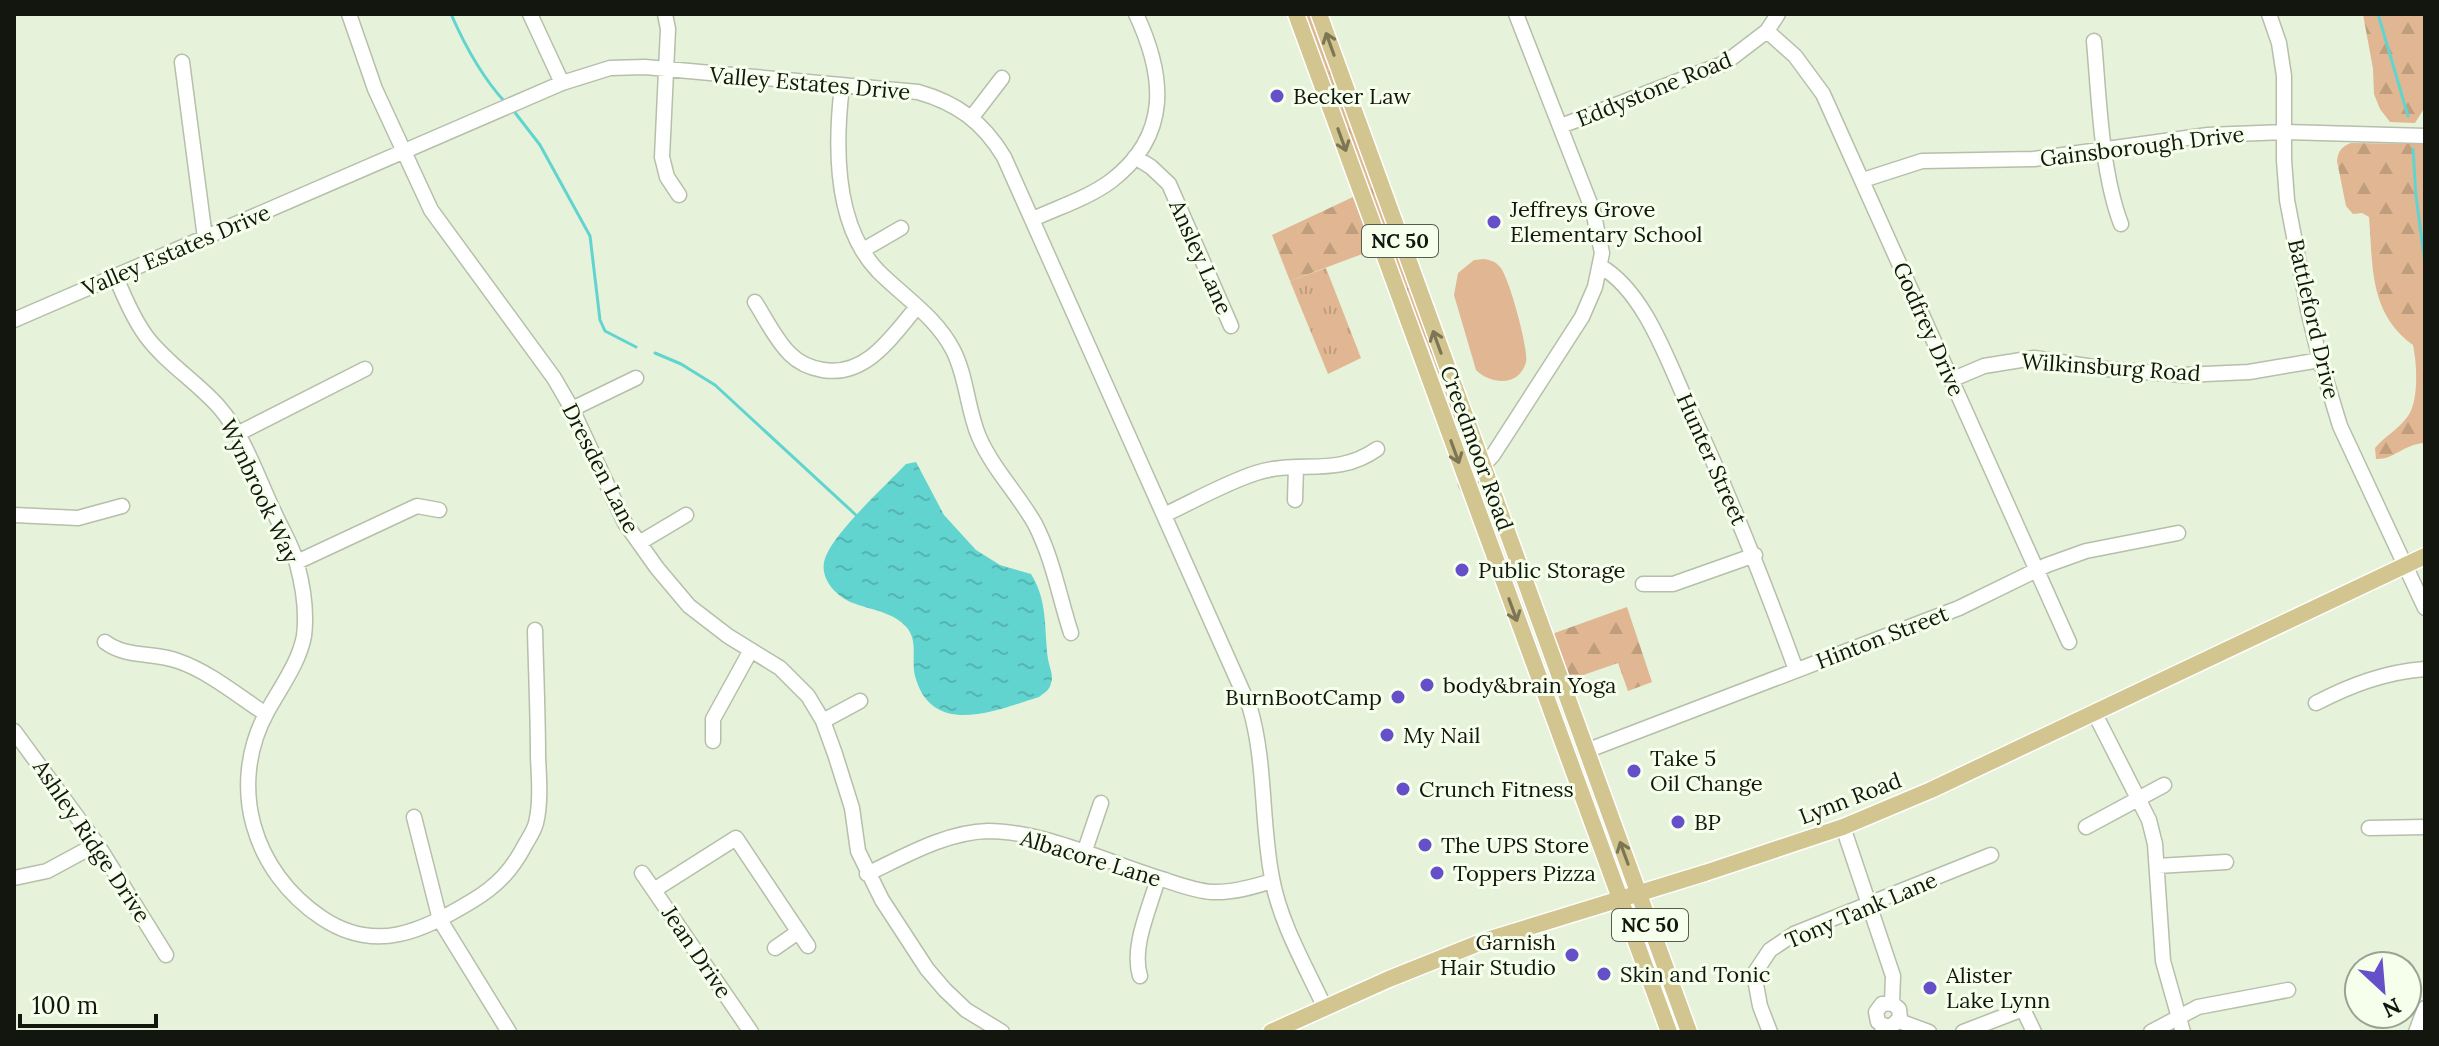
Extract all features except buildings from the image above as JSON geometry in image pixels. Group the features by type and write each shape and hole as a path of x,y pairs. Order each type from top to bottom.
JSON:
{"main road":[{"name":"Creedmoor Road","path":"1296,14 1669,1032"},
{"name":"Creedmoor Road","path":"1319,14 1689,1032"},
{"name":"Lynn Road","path":"1271,1032 1484,941 1639,895 1843,827 1946,784 2425,556"}],"street":[{"name":"Dresden Lane","path":"349,14 371,79 431,210 531,344 572,409 613,501 639,543 689,606 796,682 823,721 848,794 858,851 882,900 927,969 966,1010 1002,1032"},
{"path":"530,14 562,83"},
{"path":"665,14 668,29 662,157 667,177 679,195"},
{"path":"1033,219 1112,180 1135,157 1150,131 1159,105 1156,66 1136,14"},
{"path":"1466,484 1493,455 1582,317 1591,300 1602,253 1593,211 1516,14"},
{"name":"Eddystone Road","path":"1561,126 1725,63 1767,31 1778,14"},
{"name":"Battleford Drive","path":"2269,14 2279,43 2284,76 2287,200 2320,360 2340,426 2425,608"},
{"name":"Godfrey Drive","path":"1767,31 1795,56 1823,94 2069,642"},
{"path":"2094,41 2105,149 2121,224"},
{"path":"182,62 205,238"},
{"name":"Valley Estates Drive","path":"14,320 562,83 610,68 629,66 918,92 948,102 972,117 992,138 1004,157 1252,717 1261,766 1272,881 1283,915 1325,1008"},
{"path":"972,117 1002,78"},
{"path":"842,86 837,166 854,229 863,250 876,268 933,322 954,351 979,438 1027,510 1043,541 1071,633"},
{"name":"Gainsborough Drive","path":"1863,180 1922,161 2034,159 2208,135 2285,132 2425,136"},
{"name":"Ansley Lane","path":"1135,157 1169,184 1231,326"},
{"path":"863,250 901,228"},
{"name":"Hunter Street","path":"1600,266 1612,272 1631,294 1658,338 1755,555 1796,670"},
{"name":"Wynbrook Way","path":"116,277 125,301 147,337 223,411 237,434 297,562 305,603 304,637 284,685 266,714 247,776 250,820 257,841 269,865 306,908 346,932 369,937 400,936 440,920 495,887 514,866 536,825 539,783 535,630"},
{"path":"755,302 780,343 796,360 810,367 832,371 853,368 871,358 917,307"},
{"name":"Wilkinsburg Road","path":"1951,380 1984,366 2034,358 2107,369 2183,375 2249,372 2320,360"},
{"path":"237,434 365,369"},
{"path":"572,409 636,378"},
{"path":"1164,515 1255,473 1281,466 1335,467 1360,461 1377,449"},
{"path":"1295,500 1296,467"},
{"path":"14,515 78,518 122,506"},
{"path":"297,562 417,506 439,510"},
{"path":"639,543 686,515"},
{"name":"Hinton Street","path":"1586,751 1977,601 2036,570 2086,551 2178,533"},
{"path":"1643,584 1673,584 1755,555"},
{"path":"105,642 124,651 175,659 196,668 266,714"},
{"path":"713,741 713,719 751,650"},
{"path":"2316,703 2383,674 2425,669"},
{"path":"823,721 860,701"},
{"path":"2095,714 2149,820 2157,866 2163,961 2183,1032"},
{"name":"Ashley Ridge Drive","path":"14,731 97,844 166,955"},
{"path":"2086,827 2164,785"},
{"path":"1084,853 1101,803"},
{"path":"414,817 440,920 509,1032"},
{"path":"1843,827 1893,976 1892,1003"},
{"path":"2369,828 2425,827"},
{"name":"Albacore Lane","path":"867,874 939,842 990,831 1025,836 1212,892 1272,881"},
{"path":"654,890 736,838 808,946"},
{"path":"14,878 47,871 97,844"},
{"name":"Tony Tank Lane","path":"1770,1032 1760,1006 1754,974 1770,950 1794,934 1991,855"},
{"path":"2157,866 2226,862"},
{"name":"Jean Drive","path":"642,873 751,1032"},
{"path":"1140,976 1136,964 1137,951 1158,878"},
{"path":"775,948 798,932"},
{"path":"2151,1032 2198,1007 2288,990"},
{"path":"1889,1027 1899,1009 1892,1003 1882,1004 1876,1012 1878,1022 1889,1027 1929,1032"},
{"path":"2416,1032 2425,1008"},
{"path":"1963,1032 2023,1009 2034,1032"}],"green space":[{"path":"1302,14 1312,14 1459,421 1456,422 1427,342 1407,303"},
{"path":"2363,14 2425,14 2425,107 2415,123 2390,122 2380,109 2374,94 2373,69"},
{"path":"2351,143 2425,144 2425,443 2382,459 2376,459 2375,448 2412,409 2415,362 2413,345 2388,319 2381,304 2373,271 2369,217 2362,213 2353,214 2346,206 2337,161 2341,149"},
{"path":"1353,197 1373,250 1290,281 1272,235"},
{"path":"1474,260 1496,263 1504,273 1521,329 1526,362 1511,380 1489,378 1476,370 1454,295 1458,273"},
{"path":"1326,268 1361,358 1328,374 1290,281"},
{"path":"1627,607 1652,682 1628,691 1618,663 1569,680 1552,634"}],"water":[{"path":"916,462 944,515 976,550 1000,565 1031,574 1043,605 1052,677 1049,688 1039,697 986,713 968,715 951,714 936,708 923,696 915,676 913,640 903,623 890,615 846,600 829,584 824,563 831,546 862,508 906,464"}],"waterway":[{"path":"451,14 474,60 505,102"},
{"path":"2378,14 2408,116"},
{"path":"513,110 540,145 590,236 600,320 605,331 636,347"},
{"path":"2413,149 2425,264"},
{"path":"655,353 681,364 715,385 857,516"}],"place":[{"name":"Becker Law","path":"1277,96"},
{"name":"Jeffreys Grove Elementary School","path":"1494,222"},
{"name":"Public Storage","path":"1462,570"},
{"name":"body&brain Yoga","path":"1427,685"},
{"name":"BurnBootCamp","path":"1398,697"},
{"name":"My Nail","path":"1387,735"},
{"name":"Take 5 Oil Change","path":"1634,771"},
{"name":"Crunch Fitness","path":"1403,789"},
{"name":"BP","path":"1678,822"},
{"name":"The UPS Store","path":"1425,845"},
{"name":"Toppers Pizza","path":"1437,873"},
{"name":"Garnish Hair Studio","path":"1572,955"},
{"name":"Skin and Tonic","path":"1604,974"},
{"name":"Alister Lake Lynn","path":"1930,988"}]}
